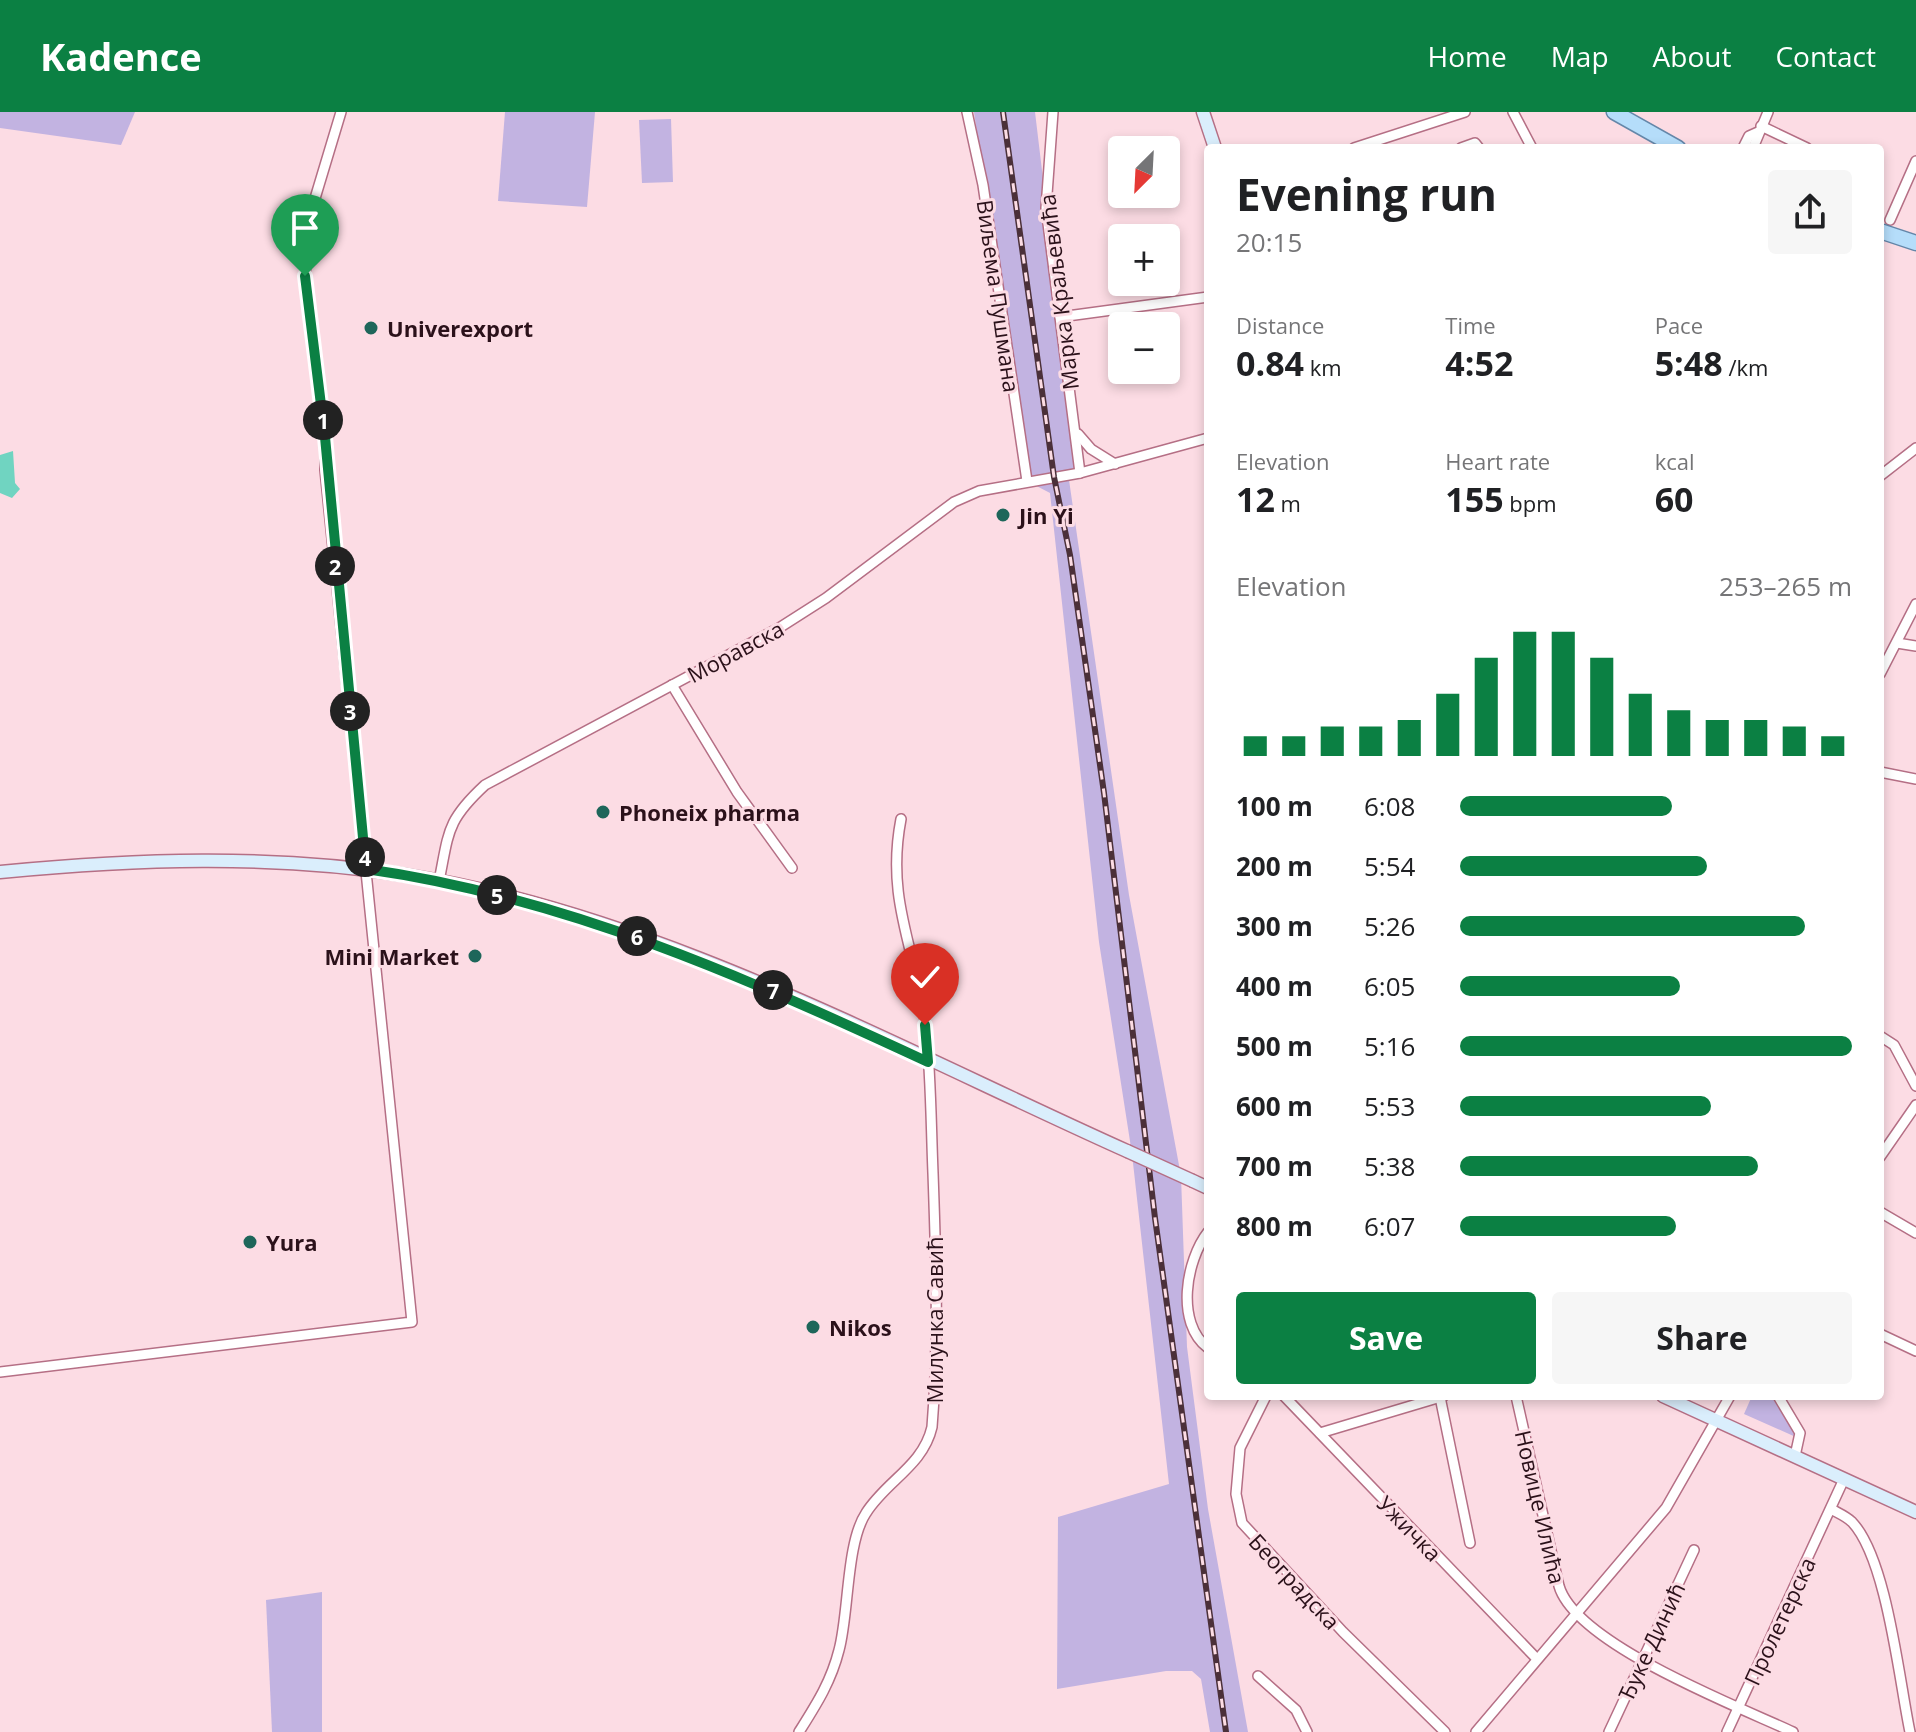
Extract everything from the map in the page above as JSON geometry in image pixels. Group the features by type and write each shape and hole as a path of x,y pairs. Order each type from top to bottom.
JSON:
{"main road":[{"path":"1614,112 1671,144"},
{"path":"1884,229 1916,243"}],"street":[{"path":"0,1372 412,1322 320,393 305,276 310,215 341,112"},
{"name":"Виљема Пушмана","path":"967,112 983,185 1027,481"},
{"name":"Марка Краљевића","path":"1053,112 1045,188 1080,473"},
{"path":"1203,112 1214,144"},
{"path":"1375,144 1465,112"},
{"path":"1513,112 1530,144"},
{"path":"1754,144 1768,112"},
{"path":"1745,144 1749,136 1760,129"},
{"path":"1760,129 1797,144"},
{"path":"1884,227 1916,161"},
{"path":"1060,317 1204,298"},
{"path":"1075,429 1083,443 1115,464"},
{"name":"Моравска","path":"439,881 457,810 485,785 814,606 954,502 979,491 1080,473 1204,439"},
{"path":"1884,473 1916,448"},
{"path":"1884,667 1916,604"},
{"path":"1897,643 1916,646"},
{"path":"672,685 737,792 792,868"},
{"path":"1884,773 1916,779"},
{"name":"Милунка Савић","path":"799,1732 824,1696 840,1649 856,1545 866,1512 918,1458 929,1443 932,1427 938,1306 928,1062 925,1025 896,902 895,872 901,819"},
{"path":"0,872 176,860 256,861 366,869 439,881 523,902 664,945 754,982 1204,1186"},
{"path":"1884,1039 1894,1045 1916,1086"},
{"path":"1884,1151 1916,1105"},
{"path":"1884,1214 1916,1233"},
{"path":"1204,1237 1189,1269 1188,1301 1195,1332 1204,1343"},
{"path":"1884,1336 1916,1351"},
{"name":"Београдска","path":"1264,1400 1240,1448 1236,1494 1242,1523 1343,1632 1445,1732"},
{"name":"Ужичка","path":"1288,1400 1537,1659"},
{"path":"1320,1433 1429,1400"},
{"path":"1443,1400 1470,1543"},
{"name":"Новице Илића","path":"1517,1400 1559,1586 1565,1604 1575,1615"},
{"path":"1672,1400 1916,1512"},
{"path":"1476,1732 1666,1508 1728,1400"},
{"path":"1780,1400 1800,1433 1795,1456"},
{"name":"Пролетерска","path":"1727,1732 1844,1479"},
{"path":"1831,1509 1847,1517 1858,1529 1876,1572 1910,1732"},
{"name":"Ђуке Динић","path":"1609,1732 1694,1550"},
{"path":"1575,1615 1642,1661 1793,1732"},
{"path":"1258,1676 1296,1710 1307,1732"}],"shaded area":[{"path":"0,112 135,112 121,145 0,128"},
{"path":"505,112 595,112 587,207 498,201"},
{"path":"974,112 1035,112 1078,471 1068,473 1129,895 1181,1176 1187,1347 1208,1509 1248,1732 1210,1732 1201,1679 1192,1671 1166,1671 1057,1689 1058,1517 1169,1484 1132,1154 1099,942 1050,493 1027,481"},
{"path":"671,119 673,182 642,183 639,120"},
{"path":"13,451 15,483 20,489 12,498 0,493 0,455"},
{"path":"1750,1400 1774,1400 1798,1438 1744,1414"},
{"path":"322,1592 322,1732 272,1732 266,1600"}],"railway":[{"path":"1003,112 1054,477 1070,555 1104,793 1155,1218 1226,1732"}],"place":[{"name":"Univerexport","path":"371,328"},
{"name":"Jin Yi","path":"1003,515"},
{"name":"Phoneix pharma","path":"603,812"},
{"name":"Mini Market","path":"475,956"},
{"name":"Yura","path":"250,1242"},
{"name":"Nikos","path":"813,1327"}],"route":[{"path":"305,276 310,290 366,869 439,881 523,902 664,945 792,998 928,1062 925,1025"}]}
